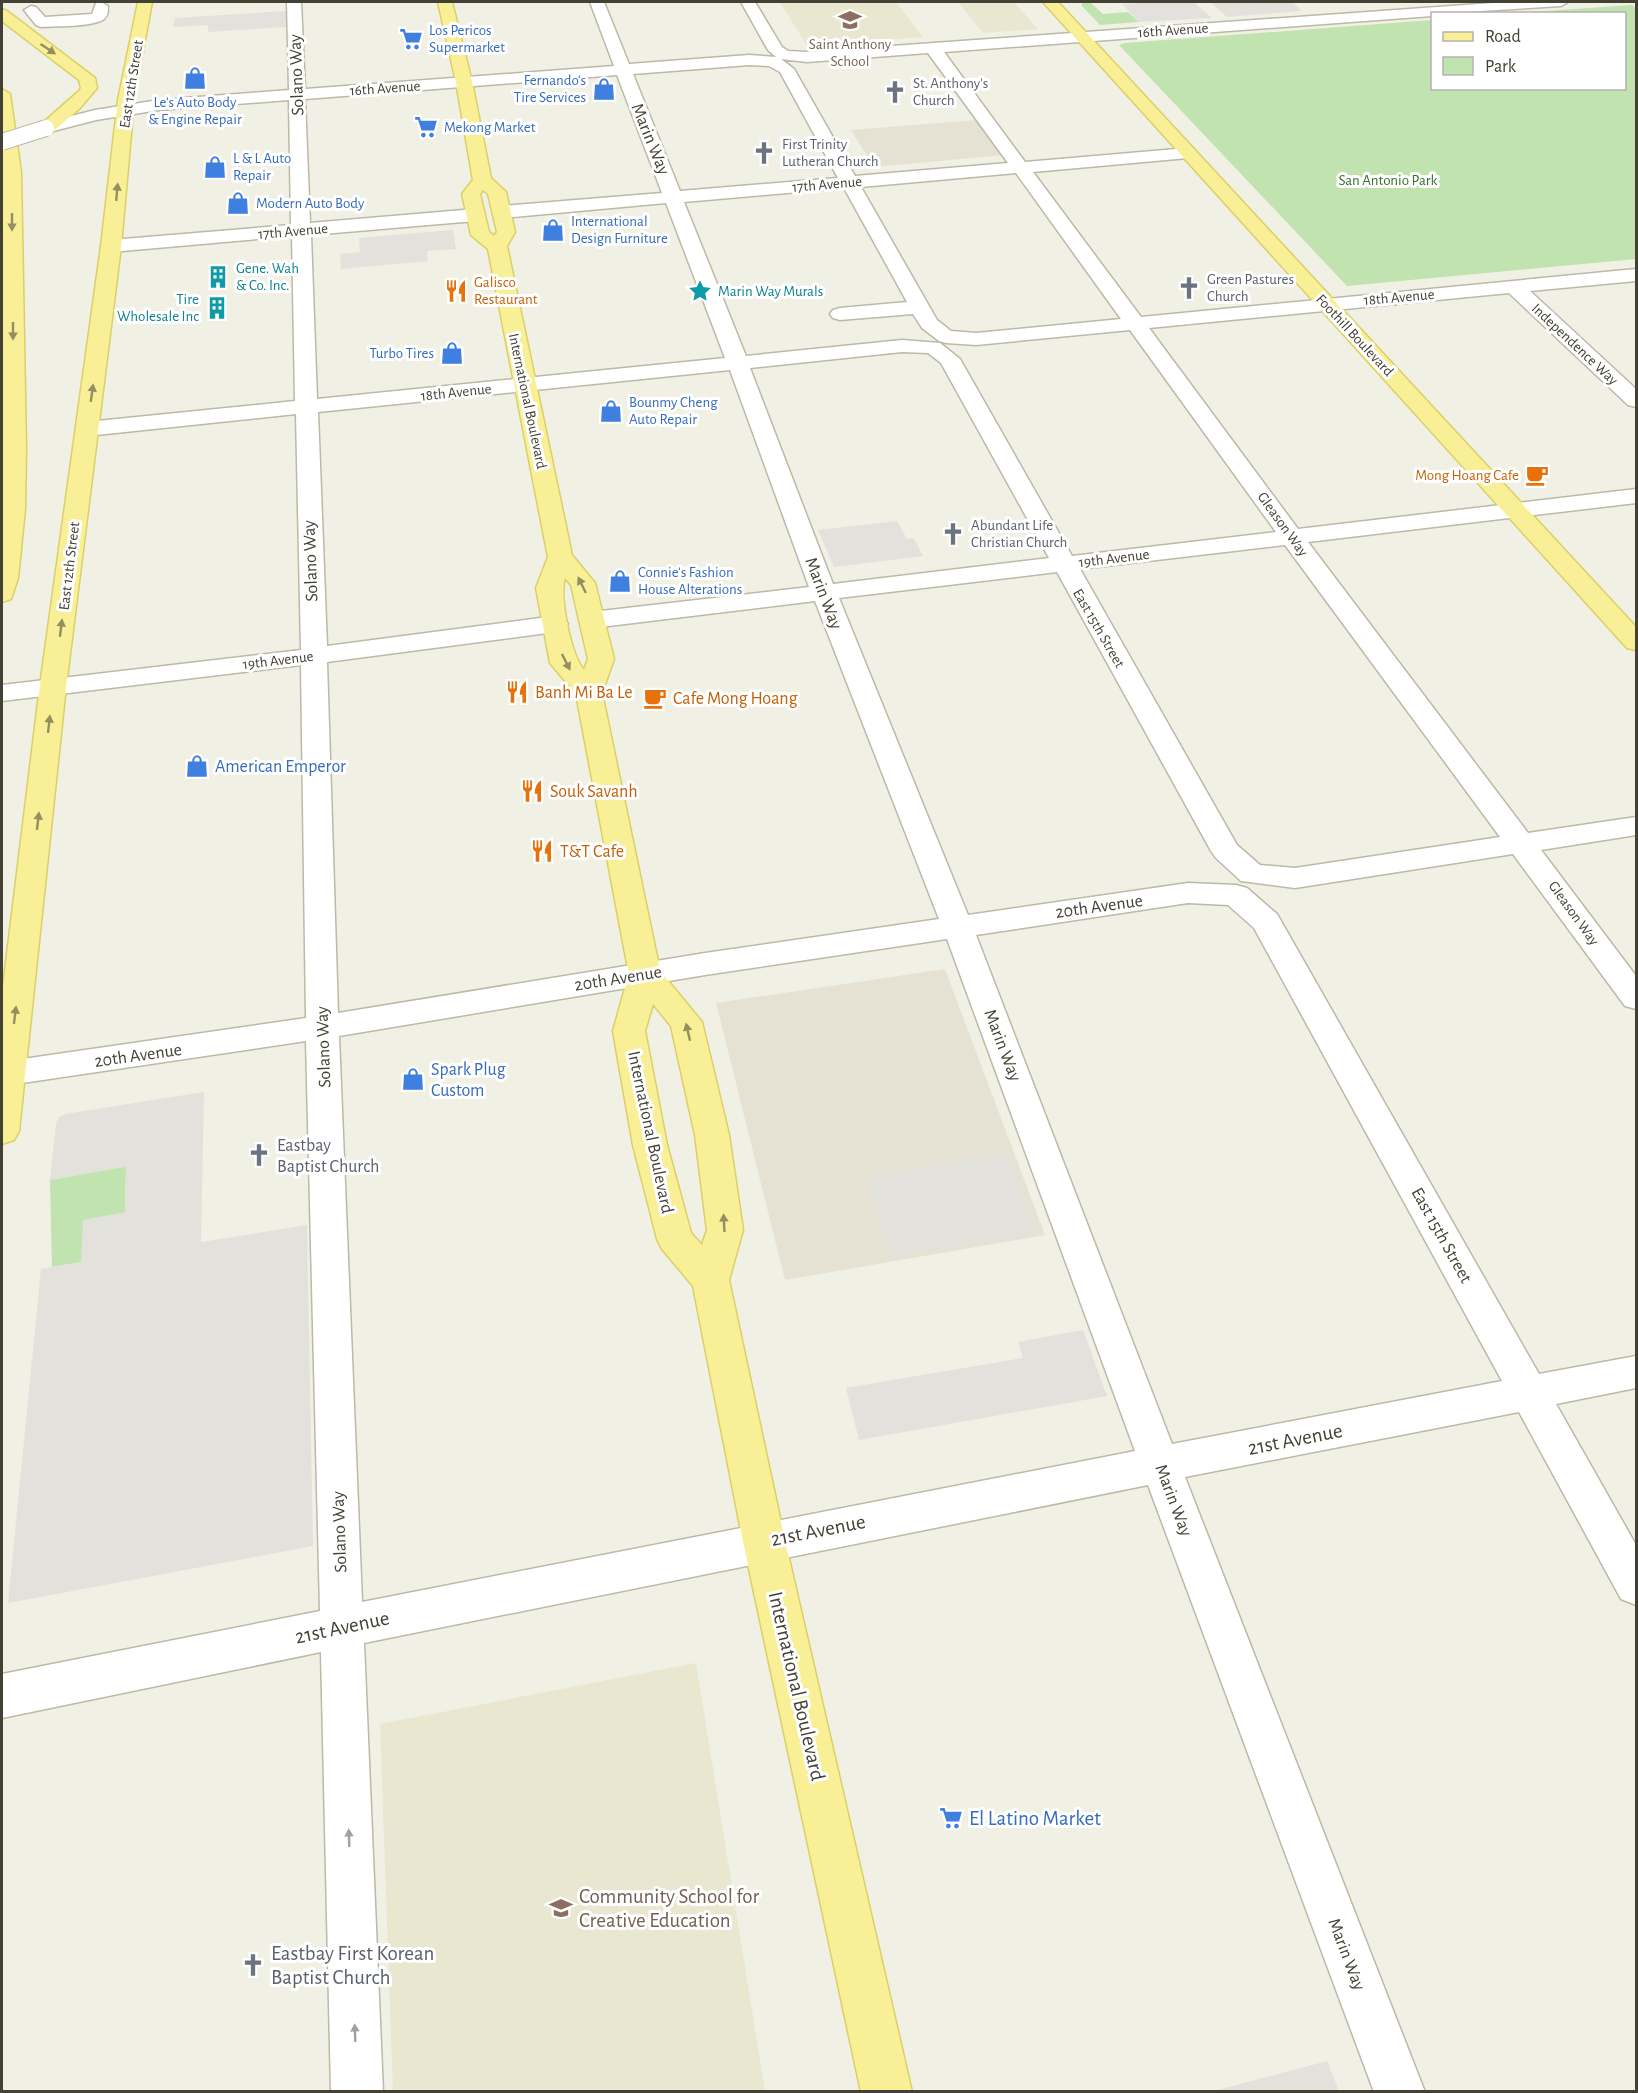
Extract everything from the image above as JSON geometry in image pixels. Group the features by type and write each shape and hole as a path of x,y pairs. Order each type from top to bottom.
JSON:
{"main road":[{"name":"East 12th Street","path":"2,1131 5,1074 111,246 126,109 145,2"},
{"name":"International Boulevard","path":"445,2 464,82 482,180 497,192 502,212 506,232 496,246"},
{"name":"Foothill Boulevard","path":"1050,2 1636,642"},
{"path":"2,14 87,78 89,88 56,123"},
{"path":"2,94 12,172 15,449 12,520 6,578 2,594"},
{"name":"International Boulevard","path":"482,180 471,194 475,215 480,235 496,246 560,557 549,588 563,663 589,693 645,974 629,1031 650,1145 675,1239 710,1280"},
{"path":"560,557 584,583 601,659 589,693"},
{"name":"International Boulevard","path":"645,974 686,1022 712,1135 725,1230 710,1280 764,1541 887,2091"}],"street":[{"name":"Solano Way","path":"294,2 314,656 322,1027 357,2091"},
{"name":"Marin Way","path":"597,2 738,363 824,593 958,927 1400,2091"},
{"name":"East 15th Street","path":"748,2 1063,565 1266,921 1636,1585"},
{"path":"1353,2 1372,16"},
{"name":"16th Avenue","path":"2,142 56,123 126,109 749,60 1229,27 1507,4 1561,2"},
{"path":"31,10 41,22 94,18 99,16 101,6"},
{"path":"1210,9 1229,27"},
{"name":"Gleason Way","path":"932,47 1636,998"},
{"name":"17th Avenue","path":"502,212 1188,153"},
{"name":"17th Avenue","path":"111,246 475,215"},
{"name":"18th Avenue","path":"87,429 940,342 1636,275"},
{"name":"Independence Way","path":"1514,287 1636,400"},
{"path":"840,314 919,307"},
{"name":"19th Avenue","path":"592,620 1636,496"},
{"name":"19th Avenue","path":"2,693 314,656 555,624"},
{"name":"20th Avenue","path":"5,1074 322,1027 645,974 1636,826"},
{"name":"21st Avenue","path":"2,1696 764,1541 1636,1372"}],"shaded area":[{"name":"Saint Anthony School","path":"780,2 896,2 923,37 807,46"},
{"path":"958,2 1014,2 1038,29 983,33"},
{"path":"1193,2 1212,18 1139,22 1122,4"},
{"path":"1210,2 1293,2 1302,11 1227,17"},
{"path":"287,11 287,27 208,32 208,25 173,27 175,18"},
{"path":"977,120 1005,155 874,167 851,130"},
{"path":"453,230 456,249 427,251 428,261 341,269 340,254 360,252 359,238"},
{"path":"897,521 907,539 914,538 923,556 834,567 818,530"},
{"path":"945,969 1045,1235 785,1280 716,1003"},
{"path":"204,1092 201,1242 307,1225 313,1546 8,1603 41,1269 81,1262 83,1220 125,1212 126,1167 50,1180 56,1123 59,1117 65,1114"},
{"path":"1007,1154 1036,1233 891,1257 867,1176"},
{"path":"1083,1330 1107,1396 859,1440 846,1388 1023,1358 1018,1342"},
{"name":"Community School for Creative Education","path":"696,1663 765,2091 393,2091 380,1724"},
{"path":"1327,2061 1339,2091 1214,2091"}],"green space":[{"path":"1091,3 1103,14 1128,12 1139,22 1100,25 1081,5"},
{"name":"San Antonio Park","path":"1632,5 1636,8 1636,259 1347,286 1119,45 1431,20 1431,90 1626,90 1626,12 1531,12"},
{"path":"126,1166 125,1212 81,1262 52,1267 50,1180"}],"place":[{"name":"Saint Anthony School","path":"850,20"},
{"name":"Los Pericos Supermarket","path":"411,39"},
{"name":"Le’s Auto Body & Engine Repair","path":"195,78"},
{"name":"Fernando's Tire Services","path":"604,89"},
{"name":"St. Anthony's Church","path":"895,92"},
{"name":"Mekong Market","path":"426,127"},
{"name":"First Trinity Lutheran Church","path":"764,153"},
{"name":"L & L Auto Repair","path":"215,167"},
{"name":"Modern Auto Body","path":"238,203"},
{"name":"International Design Furniture","path":"553,230"},
{"name":"Gene. Wah & Co. Inc.","path":"218,277"},
{"name":"Green Pastures Church","path":"1189,288"},
{"name":"Galisco Restaurant","path":"456,291"},
{"name":"Marin Way Murals","path":"700,291"},
{"name":"Tire Wholesale Inc","path":"217,308"},
{"name":"Turbo Tires","path":"452,353"},
{"name":"Bounmy Cheng Auto Repair","path":"611,411"},
{"name":"Mong Hoang Cafe","path":"1537,475"},
{"name":"Abundant Life Christian Church","path":"953,534"},
{"name":"Connie's Fashion House Alterations","path":"620,581"},
{"name":"Banh Mi Ba Le","path":"517,692"},
{"name":"Cafe Mong Hoang","path":"655,698"},
{"name":"American Emperor","path":"197,766"},
{"name":"Souk Savanh","path":"532,791"},
{"name":"T&T Cafe","path":"542,851"},
{"name":"Spark Plug Custom","path":"413,1079"},
{"name":"Eastbay Baptist Church","path":"259,1155"},
{"name":"El Latino Market","path":"951,1818"},
{"name":"Community School for Creative Education","path":"561,1908"},
{"name":"Eastbay First Korean Baptist Church","path":"253,1965"}]}
